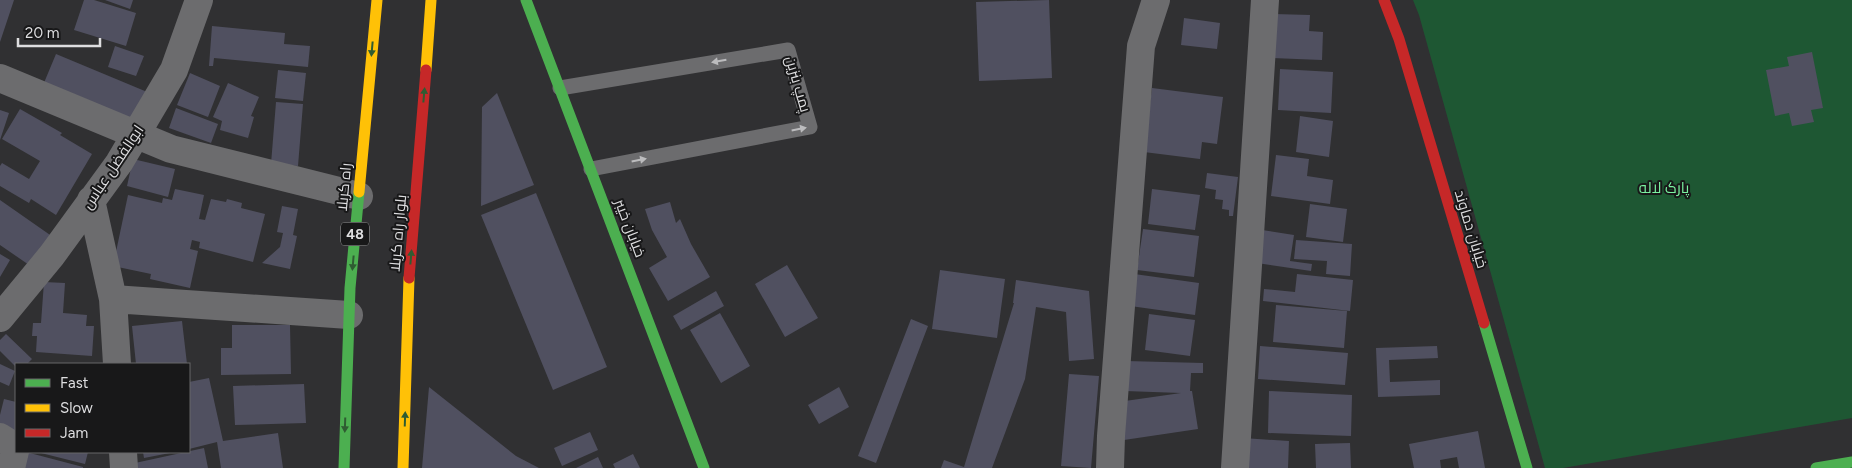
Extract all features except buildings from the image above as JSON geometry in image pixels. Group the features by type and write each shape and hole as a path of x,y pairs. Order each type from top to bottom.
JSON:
{"main road":[{"name":"راه کربلا","path":"344,468 349,315 377,0"},
{"name":"بلوار راه کربلا","path":"403,468 409,284 432,0"},
{"name":"خیابان خیبر","path":"526,0 704,468"},
{"name":"خیابان دماوند","path":"1384,0 1401,49 1527,468"},
{"path":"1816,468 1852,462"}],"street":[{"name":"ابوالفضل عباس","path":"0,318 52,255 118,162 174,70 199,0"},
{"path":"1110,468 1142,46 1156,0"},
{"path":"1235,468 1265,0"},
{"path":"0,78 171,149 359,196"},
{"path":"91,200 113,299 117,363"},
{"path":"113,299 349,315"},
{"path":"0,437 15,446"},
{"path":"10,468 15,450"},
{"path":"123,453 124,468"}],"lane":[{"name":"پمپ بنزین","path":"560,88 788,50 810,127 591,169"}],"green space":[{"name":"پارک لاله","path":"1413,0 1852,0 1852,418 1563,468 1545,468 1419,15"}],"traffic: fast":[{"path":"526,0 704,468"},
{"path":"344,468 350,288 359,192"},
{"path":"1484,323 1527,468"},
{"path":"1816,468 1852,462"}],"traffic: slow":[{"path":"359,192 377,0"},
{"path":"426,70 431,0"},
{"path":"403,468 409,278"}],"traffic: jam":[{"path":"1384,0 1399,39 1484,323"},
{"path":"409,278 426,70"}]}
